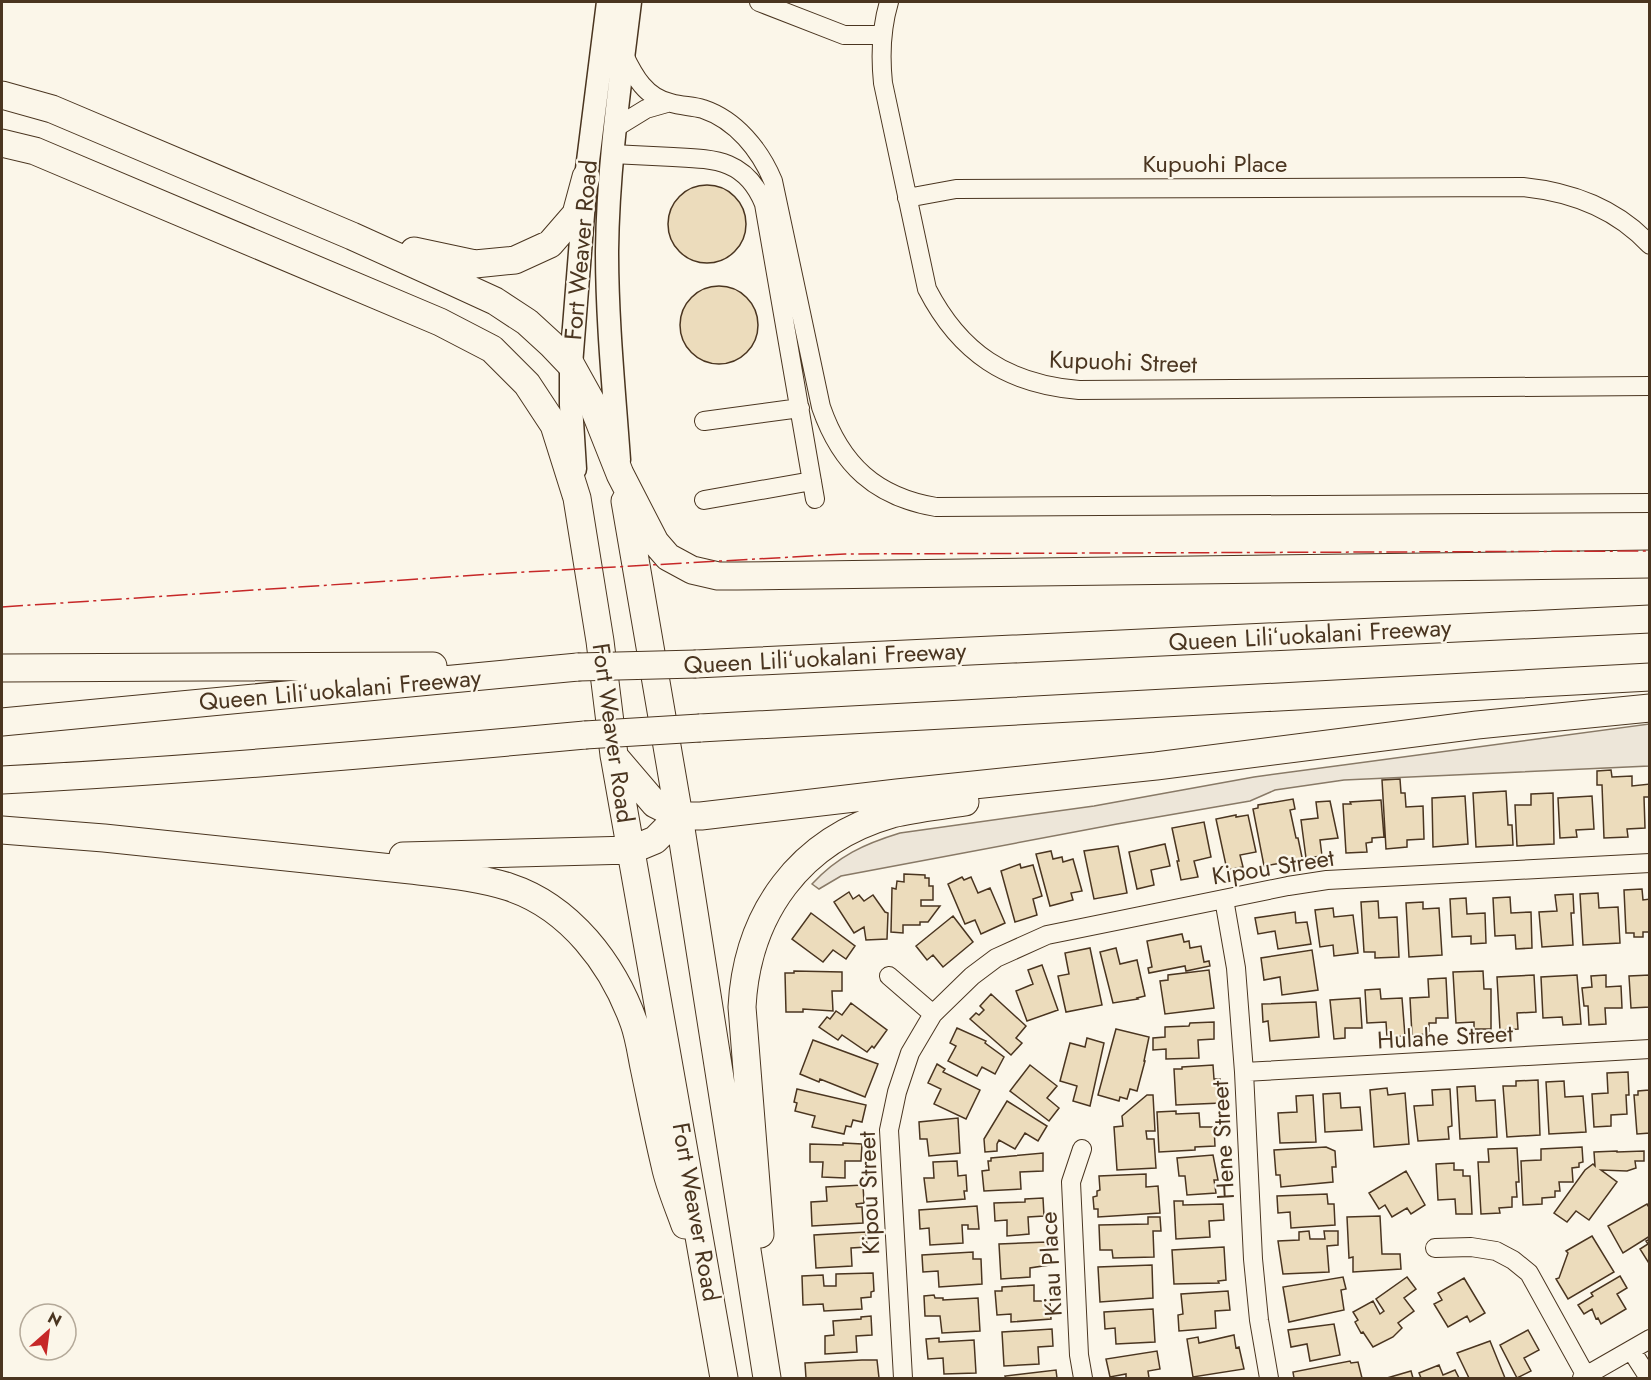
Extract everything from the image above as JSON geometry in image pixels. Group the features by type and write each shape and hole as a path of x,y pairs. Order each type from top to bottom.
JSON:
{"highway":[{"path":"2,95 52,109 352,236 495,302 527,322 571,365 591,401 620,474 655,542 668,557 692,570 718,576 1650,564"},
{"path":"2,142 34,151 429,317 492,349 527,384 554,425 577,498"},
{"path":"352,236 475,264 515,260 550,244 576,214 586,177"},
{"name":"Fort Weaver Road","path":"620,474 679,816 767,1378"},
{"name":"Fort Weaver Road","path":"577,498 600,641 614,755 724,1378"},
{"name":"Queen Liliʻuokalani Freeway","path":"2,722 578,667 696,664 1650,619"},
{"path":"2,668 314,665 578,667"},
{"path":"2,780 343,757 585,735 1650,677"},
{"path":"614,755 655,804 679,816 700,816 897,792 1156,766 1489,724 1650,708"},
{"path":"759,1334 761,1236 742,1007 745,974 751,948 772,902 791,876 813,854 832,840 857,827 893,814 1055,788 1156,766"},
{"path":"309,858 631,850 655,840 679,816"},
{"path":"2,831 104,838 309,858 461,877 510,887 557,912 582,935 604,962 622,994 635,1025 665,1168 713,1310"}],"main road":[{"path":"608,2 609,87"},
{"path":"609,87 624,55 630,2"},
{"name":"Fort Weaver Road","path":"609,87 615,128 607,249 607,316 620,474"},
{"name":"Fort Weaver Road","path":"577,498 571,405 571,365 586,177 609,87"}],"street":[{"path":"759,2 844,35 882,35"},
{"name":"Kupuohi Street","path":"889,2 882,35 883,83 927,289 952,330 975,352 1009,373 1055,388 1079,390 1650,386"},
{"path":"624,55 642,86 653,96 667,103 703,109 719,117 746,139 767,167 773,181 821,407 828,427 849,461 879,488 897,497 916,504 936,507 1650,504"},
{"path":"615,128 646,109 667,103"},
{"path":"612,154 717,160 735,167 756,186 764,204 815,499"},
{"name":"Kupuohi Place","path":"908,198 956,189 1523,187 1565,194 1598,206 1620,219 1650,245"},
{"path":"704,421 800,408"},
{"path":"704,500 812,481"},
{"name":"Kipou Street","path":"903,1378 889,1130 897,1092 910,1053 933,1014 972,976 996,958 1047,935 1327,880 1650,863"},
{"name":"Hene Street","path":"1224,899 1236,968 1244,1072 1252,1259 1269,1378"},
{"path":"889,976 933,1014"},
{"name":"Hulahe Street","path":"1244,1072 1650,1049"},
{"name":"Kiau Place","path":"1082,1149 1071,1182 1079,1355 1083,1378"},
{"path":"1435,1248 1472,1247 1496,1251 1513,1260 1529,1273 1584,1377 1650,1339"},
{"path":"1631,1350 1649,1378"}],"shaded area":[{"path":"1649,724 1649,766 1344,780 1275,790 1250,801 841,876 819,889 812,884 852,852 900,833 1094,806 1254,777"}],"building":[{"path":"707,185 722,188 739,202 746,224 743,239 729,256 707,263 692,260 675,246 668,224 671,209 685,192"},
{"path":"719,286 734,289 751,303 758,325 755,340 741,357 719,364 704,361 687,347 680,325 683,310 697,293"},
{"path":"1611,770 1612,777 1632,776 1632,786 1650,784 1650,797 1644,797 1645,828 1627,829 1628,837 1604,838 1602,785 1597,785 1597,771"},
{"path":"1400,779 1401,793 1405,793 1406,807 1423,806 1424,839 1407,840 1407,847 1386,849 1382,780"},
{"path":"1506,791 1508,825 1512,825 1513,845 1476,847 1473,793"},
{"path":"1553,793 1554,844 1517,846 1515,805 1531,805 1531,794"},
{"path":"1465,796 1468,844 1433,847 1432,798"},
{"path":"1592,796 1594,829 1576,830 1577,837 1560,838 1558,798"},
{"path":"1293,799 1295,809 1290,810 1303,862 1293,864 1293,861 1264,866 1253,809 1258,808 1258,805"},
{"path":"1381,800 1384,837 1372,838 1372,842 1366,843 1367,852 1346,853 1343,804"},
{"path":"1330,801 1338,838 1320,840 1322,856 1306,858 1301,820 1318,818 1316,802"},
{"path":"1236,815 1236,817 1248,815 1256,852 1240,855 1243,867 1227,870 1216,819"},
{"path":"1204,822 1211,857 1194,861 1198,877 1181,880 1172,828"},
{"path":"1165,844 1170,866 1151,870 1154,885 1137,889 1129,852"},
{"path":"1118,846 1127,893 1094,899 1084,851"},
{"path":"1051,851 1053,859 1062,857 1063,862 1073,859 1082,891 1071,893 1073,900 1050,906 1036,854"},
{"path":"1020,864 1021,868 1033,865 1042,896 1033,899 1037,915 1015,922 1001,871"},
{"path":"904,874 925,875 925,878 929,878 929,886 933,886 933,900 921,900 921,906 940,906 928,922 920,922 920,925 903,925 903,933 891,932 892,888 896,889 897,881 904,882"},
{"path":"962,877 964,880 971,877 978,893 990,888 1005,923 981,934 975,920 965,924 948,884"},
{"path":"1642,889 1643,900 1650,899 1650,932 1643,932 1643,937 1634,937 1634,933 1626,933 1624,890"},
{"path":"849,892 853,899 859,895 864,901 873,895 888,913 887,939 866,940 864,927 854,933 834,902"},
{"path":"1598,893 1599,908 1618,907 1620,943 1583,945 1580,894"},
{"path":"1573,894 1574,913 1571,913 1573,945 1542,947 1539,912 1557,911 1555,895"},
{"path":"1510,897 1511,913 1531,912 1532,948 1516,949 1515,935 1495,936 1493,898"},
{"path":"1466,898 1467,914 1485,913 1486,943 1471,944 1471,936 1452,937 1450,899"},
{"path":"1378,901 1379,918 1397,917 1399,957 1375,958 1375,952 1364,952 1361,902"},
{"path":"1423,902 1423,909 1439,908 1442,955 1409,957 1406,903"},
{"path":"1333,908 1334,917 1353,915 1358,953 1334,956 1333,945 1320,947 1315,910"},
{"path":"1295,912 1296,923 1307,922 1311,944 1278,949 1275,931 1258,934 1255,918"},
{"path":"811,913 855,946 846,959 833,950 823,962 792,939"},
{"path":"953,916 973,942 943,967 933,955 927,960 916,946"},
{"path":"1182,934 1184,942 1189,941 1190,948 1201,946 1204,962 1209,961 1210,966 1186,971 1185,966 1149,973 1148,968 1152,967 1147,941"},
{"path":"1090,948 1102,1005 1066,1012 1058,976 1069,974 1065,953"},
{"path":"1116,948 1120,964 1137,960 1145,996 1113,1003 1100,952"},
{"path":"1312,950 1318,990 1282,995 1280,977 1264,980 1261,958"},
{"path":"1042,965 1058,1010 1027,1021 1016,991 1033,984 1028,970"},
{"path":"1209,970 1214,1008 1165,1014 1160,981 1168,980 1168,975"},
{"path":"794,971 842,972 842,991 832,991 833,1011 803,1009 803,1012 786,1012 785,973 794,973"},
{"path":"1483,971 1484,989 1491,989 1491,1029 1474,1029 1474,1022 1456,1023 1453,972"},
{"path":"1534,975 1536,1012 1517,1013 1518,1029 1500,1030 1497,977"},
{"path":"1577,975 1581,1024 1563,1025 1562,1017 1543,1018 1541,977"},
{"path":"1606,975 1606,987 1621,986 1622,1008 1605,1008 1606,1024 1589,1025 1588,1006 1584,1006 1582,988 1592,987 1591,976"},
{"path":"1650,975 1650,1007 1631,1008 1629,976"},
{"path":"1446,978 1448,1018 1436,1018 1436,1023 1429,1023 1429,1034 1412,1035 1410,998 1429,997 1428,979"},
{"path":"1380,989 1381,999 1402,998 1405,1036 1387,1037 1386,1022 1367,1023 1365,990"},
{"path":"991,994 1026,1026 1016,1038 1022,1043 1011,1055 970,1019 976,1013 979,1015 984,1010 980,1006"},
{"path":"1360,998 1362,1028 1345,1028 1345,1038 1334,1039 1330,1000"},
{"path":"1316,1002 1319,1037 1270,1041 1268,1021 1263,1022 1262,1004"},
{"path":"851,1003 887,1030 874,1048 872,1046 867,1052 842,1035 838,1040 819,1027 836,1011 842,1015"},
{"path":"1214,1022 1214,1039 1198,1040 1199,1058 1166,1059 1166,1049 1153,1050 1153,1038 1165,1037 1165,1027"},
{"path":"957,1028 986,1041 985,1043 1004,1057 995,1074 982,1067 977,1076 948,1061 956,1046 950,1043"},
{"path":"1116,1029 1149,1037 1137,1091 1130,1089 1127,1099 1120,1097 1119,1101 1098,1095"},
{"path":"1087,1038 1104,1043 1090,1106 1073,1101 1077,1086 1060,1081 1070,1043 1085,1047"},
{"path":"813,1040 878,1064 865,1097 820,1079 819,1082 800,1074"},
{"path":"937,1064 945,1069 943,1072 980,1090 966,1119 934,1104 941,1089 928,1083"},
{"path":"1030,1065 1057,1086 1047,1098 1059,1108 1049,1121 1010,1091"},
{"path":"1213,1065 1214,1079 1220,1079 1221,1103 1176,1105 1174,1069"},
{"path":"1628,1072 1627,1114 1611,1115 1611,1126 1594,1127 1592,1094 1608,1093 1607,1073"},
{"path":"1650,1073 1650,1133 1637,1134 1634,1095 1638,1095 1638,1091 1649,1090"},
{"path":"1538,1080 1540,1135 1507,1137 1503,1086 1516,1086 1516,1081"},
{"path":"1564,1081 1565,1097 1583,1096 1586,1132 1549,1134 1546,1082"},
{"path":"1475,1086 1476,1101 1495,1100 1497,1137 1460,1139 1457,1087"},
{"path":"1387,1088 1388,1095 1405,1093 1409,1144 1374,1147 1370,1090"},
{"path":"797,1089 866,1105 862,1122 853,1120 851,1127 846,1126 844,1134 812,1127 815,1116 795,1111 797,1103 794,1102"},
{"path":"1450,1089 1452,1126 1448,1127 1449,1139 1418,1141 1414,1106 1433,1105 1432,1090"},
{"path":"1340,1093 1341,1108 1360,1107 1362,1130 1325,1132 1323,1094"},
{"path":"1147,1095 1153,1095 1155,1131 1146,1131 1147,1139 1154,1139 1156,1168 1117,1170 1114,1127 1123,1126 1122,1116"},
{"path":"1313,1095 1316,1142 1280,1143 1278,1113 1297,1112 1296,1096"},
{"path":"1007,1101 1047,1126 1038,1141 1025,1133 1015,1149 999,1140 997,1151 985,1152 984,1139"},
{"path":"1176,1111 1176,1114 1199,1113 1200,1127 1214,1127 1215,1146 1195,1147 1195,1150 1159,1152 1157,1112"},
{"path":"958,1118 960,1153 929,1156 927,1139 920,1139 919,1122"},
{"path":"843,1143 862,1144 861,1161 845,1161 845,1178 822,1177 823,1162 810,1162 810,1144 843,1145"},
{"path":"1326,1147 1335,1151 1336,1167 1332,1167 1333,1182 1281,1187 1280,1175 1276,1175 1274,1150"},
{"path":"1582,1147 1583,1162 1579,1163 1579,1167 1572,1168 1573,1182 1559,1182 1560,1191 1555,1191 1555,1197 1542,1198 1542,1204 1523,1205 1521,1161 1541,1160 1541,1149"},
{"path":"1517,1148 1519,1182 1516,1182 1517,1197 1512,1197 1512,1207 1499,1208 1500,1213 1481,1214 1478,1162 1489,1162 1488,1149"},
{"path":"1644,1151 1644,1161 1635,1161 1636,1168 1627,1171 1601,1170 1617,1182 1589,1220 1576,1211 1567,1222 1554,1213 1585,1170 1593,1164 1595,1166 1594,1152"},
{"path":"1043,1153 1043,1171 1020,1172 1021,1189 984,1191 982,1171 989,1170 988,1161 991,1161 991,1158"},
{"path":"1213,1155 1218,1180 1214,1180 1216,1193 1187,1195 1185,1176 1179,1176 1177,1158"},
{"path":"957,1161 958,1176 966,1175 965,1199 927,1202 924,1178 934,1178 933,1162"},
{"path":"1454,1163 1454,1170 1463,1170 1463,1176 1470,1176 1472,1214 1456,1214 1455,1199 1438,1200 1436,1164"},
{"path":"1406,1171 1425,1205 1411,1214 1407,1208 1392,1217 1385,1205 1379,1209 1369,1193"},
{"path":"1146,1174 1146,1187 1158,1186 1160,1213 1098,1217 1098,1209 1094,1209 1093,1197 1097,1196 1097,1191 1100,1190 1099,1176"},
{"path":"863,1185 864,1203 856,1204 857,1207 862,1207 863,1223 812,1226 811,1202 827,1201 826,1187"},
{"path":"1327,1194 1328,1204 1334,1204 1335,1225 1291,1228 1290,1212 1278,1213 1277,1196"},
{"path":"1043,1198 1044,1216 1028,1217 1029,1234 1007,1236 1007,1220 995,1221 994,1203 1025,1202 1025,1199"},
{"path":"1174,1201 1183,1201 1183,1205 1223,1204 1224,1220 1209,1221 1210,1237 1176,1239"},
{"path":"1647,1204 1650,1209 1650,1236 1623,1253 1608,1226"},
{"path":"977,1206 979,1229 968,1229 968,1225 962,1225 963,1243 930,1245 929,1228 920,1229 919,1210"},
{"path":"1380,1216 1382,1254 1400,1254 1401,1269 1353,1272 1353,1257 1349,1258 1347,1217"},
{"path":"1148,1217 1160,1217 1161,1231 1153,1231 1154,1257 1113,1258 1112,1250 1100,1250 1099,1225 1148,1224"},
{"path":"1309,1231 1310,1239 1325,1239 1324,1231 1338,1231 1338,1245 1327,1246 1329,1272 1283,1274 1278,1241 1299,1240 1299,1232"},
{"path":"866,1232 867,1247 851,1248 852,1266 816,1268 814,1235"},
{"path":"1592,1236 1614,1272 1568,1299 1556,1279 1559,1278 1568,1253 1566,1251"},
{"path":"1650,1239 1650,1265 1640,1249 1648,1244 1646,1241"},
{"path":"1047,1242 1049,1265 1030,1268 1030,1277 1001,1279 999,1244"},
{"path":"1224,1247 1226,1280 1218,1281 1219,1283 1174,1284 1172,1250"},
{"path":"973,1252 973,1259 981,1259 982,1284 939,1287 938,1271 923,1272 922,1255"},
{"path":"1152,1265 1153,1298 1100,1302 1098,1267"},
{"path":"873,1273 874,1291 871,1292 871,1297 861,1298 862,1309 824,1311 823,1304 803,1305 802,1276 823,1275 824,1286 836,1286 836,1274"},
{"path":"1620,1276 1627,1288 1617,1294 1626,1309 1601,1324 1592,1309 1584,1314 1578,1305 1593,1296 1591,1293"},
{"path":"1343,1277 1346,1289 1341,1290 1344,1310 1289,1322 1283,1287"},
{"path":"1407,1277 1416,1289 1404,1298 1414,1311 1398,1323 1402,1328 1393,1337 1373,1347 1363,1332 1361,1333 1355,1322 1358,1320 1353,1312 1373,1301 1380,1314 1384,1311 1376,1299"},
{"path":"1464,1278 1485,1313 1470,1322 1467,1316 1448,1327 1434,1304 1442,1300 1438,1293"},
{"path":"1034,1285 1034,1301 1050,1301 1051,1319 1011,1322 1011,1314 997,1315 995,1291 1002,1291 1002,1287"},
{"path":"1228,1291 1230,1310 1215,1311 1216,1328 1179,1331 1178,1315 1183,1314 1181,1294"},
{"path":"934,1295 935,1298 943,1298 943,1300 978,1298 980,1331 942,1333 940,1316 925,1316 924,1296"},
{"path":"1153,1309 1155,1342 1116,1344 1115,1328 1105,1329 1104,1312"},
{"path":"871,1316 872,1335 856,1336 857,1352 825,1354 825,1336 834,1335 833,1321"},
{"path":"1334,1324 1340,1355 1310,1361 1307,1344 1291,1347 1288,1330"},
{"path":"1052,1329 1053,1346 1038,1347 1039,1364 1004,1366 1002,1332"},
{"path":"1528,1330 1539,1350 1524,1358 1531,1371 1517,1378 1500,1345"},
{"path":"1234,1335 1244,1369 1193,1377 1187,1339 1198,1337 1199,1343"},
{"path":"939,1338 939,1342 974,1340 976,1373 944,1374 943,1358 928,1359 926,1339"},
{"path":"1490,1341 1505,1378 1469,1378 1457,1353"},
{"path":"1157,1351 1160,1369 1148,1371 1149,1378 1126,1378 1126,1374 1110,1377 1106,1359"},
{"path":"877,1360 879,1378 806,1378 805,1363"},
{"path":"1350,1361 1351,1363 1358,1362 1362,1378 1294,1378 1293,1372"},
{"path":"1439,1365 1443,1375 1455,1370 1459,1378 1421,1378 1419,1373"},
{"path":"1056,1370 1057,1378 1006,1378 1005,1376"},
{"path":"1411,1371 1413,1378 1387,1378"}],"power":[{"path":"2,607 508,573 845,554 1650,551"}]}
